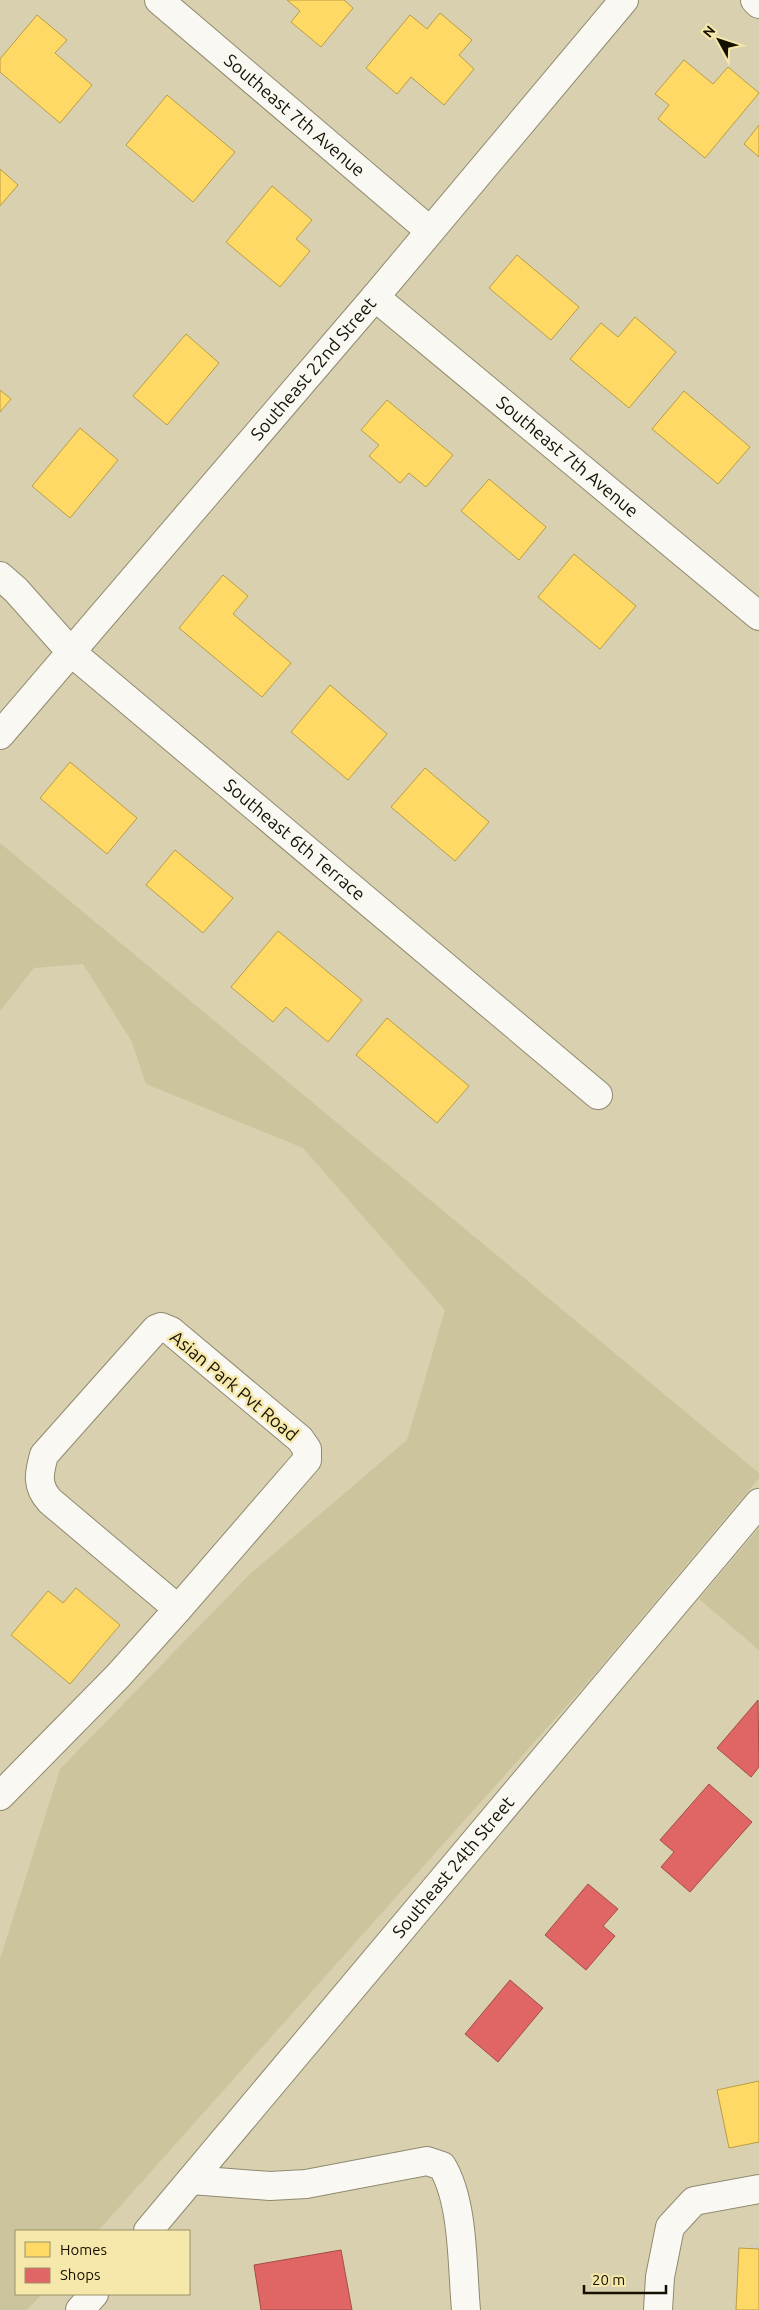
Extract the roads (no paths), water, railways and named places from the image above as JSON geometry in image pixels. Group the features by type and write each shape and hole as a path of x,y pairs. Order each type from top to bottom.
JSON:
{"street":[{"name":"Southeast 7th Avenue","path":"159,0 430,231"},
{"name":"Southeast 22nd Street","path":"0,735 375,297 624,0"},
{"path":"755,0 759,4"},
{"name":"Southeast 7th Avenue","path":"375,297 759,616"},
{"name":"Southeast 6th Terrace","path":"0,576 16,590 71,652 598,1095"},
{"name":"Asian Park Pvt Road","path":"0,1796 118,1676 178,1609 307,1460 307,1449 300,1439 171,1331 161,1327 156,1329 44,1455 38,1477 42,1493 50,1501 178,1609"},
{"name":"Southeast 24th Street","path":"149,2230 759,1503"},
{"path":"191,2180 270,2186 306,2184 427,2162 442,2166 449,2178 456,2202 466,2310"},
{"path":"658,2310 660,2277 670,2227 694,2201 759,2189"},
{"path":"80,2310 93,2295"}]}
